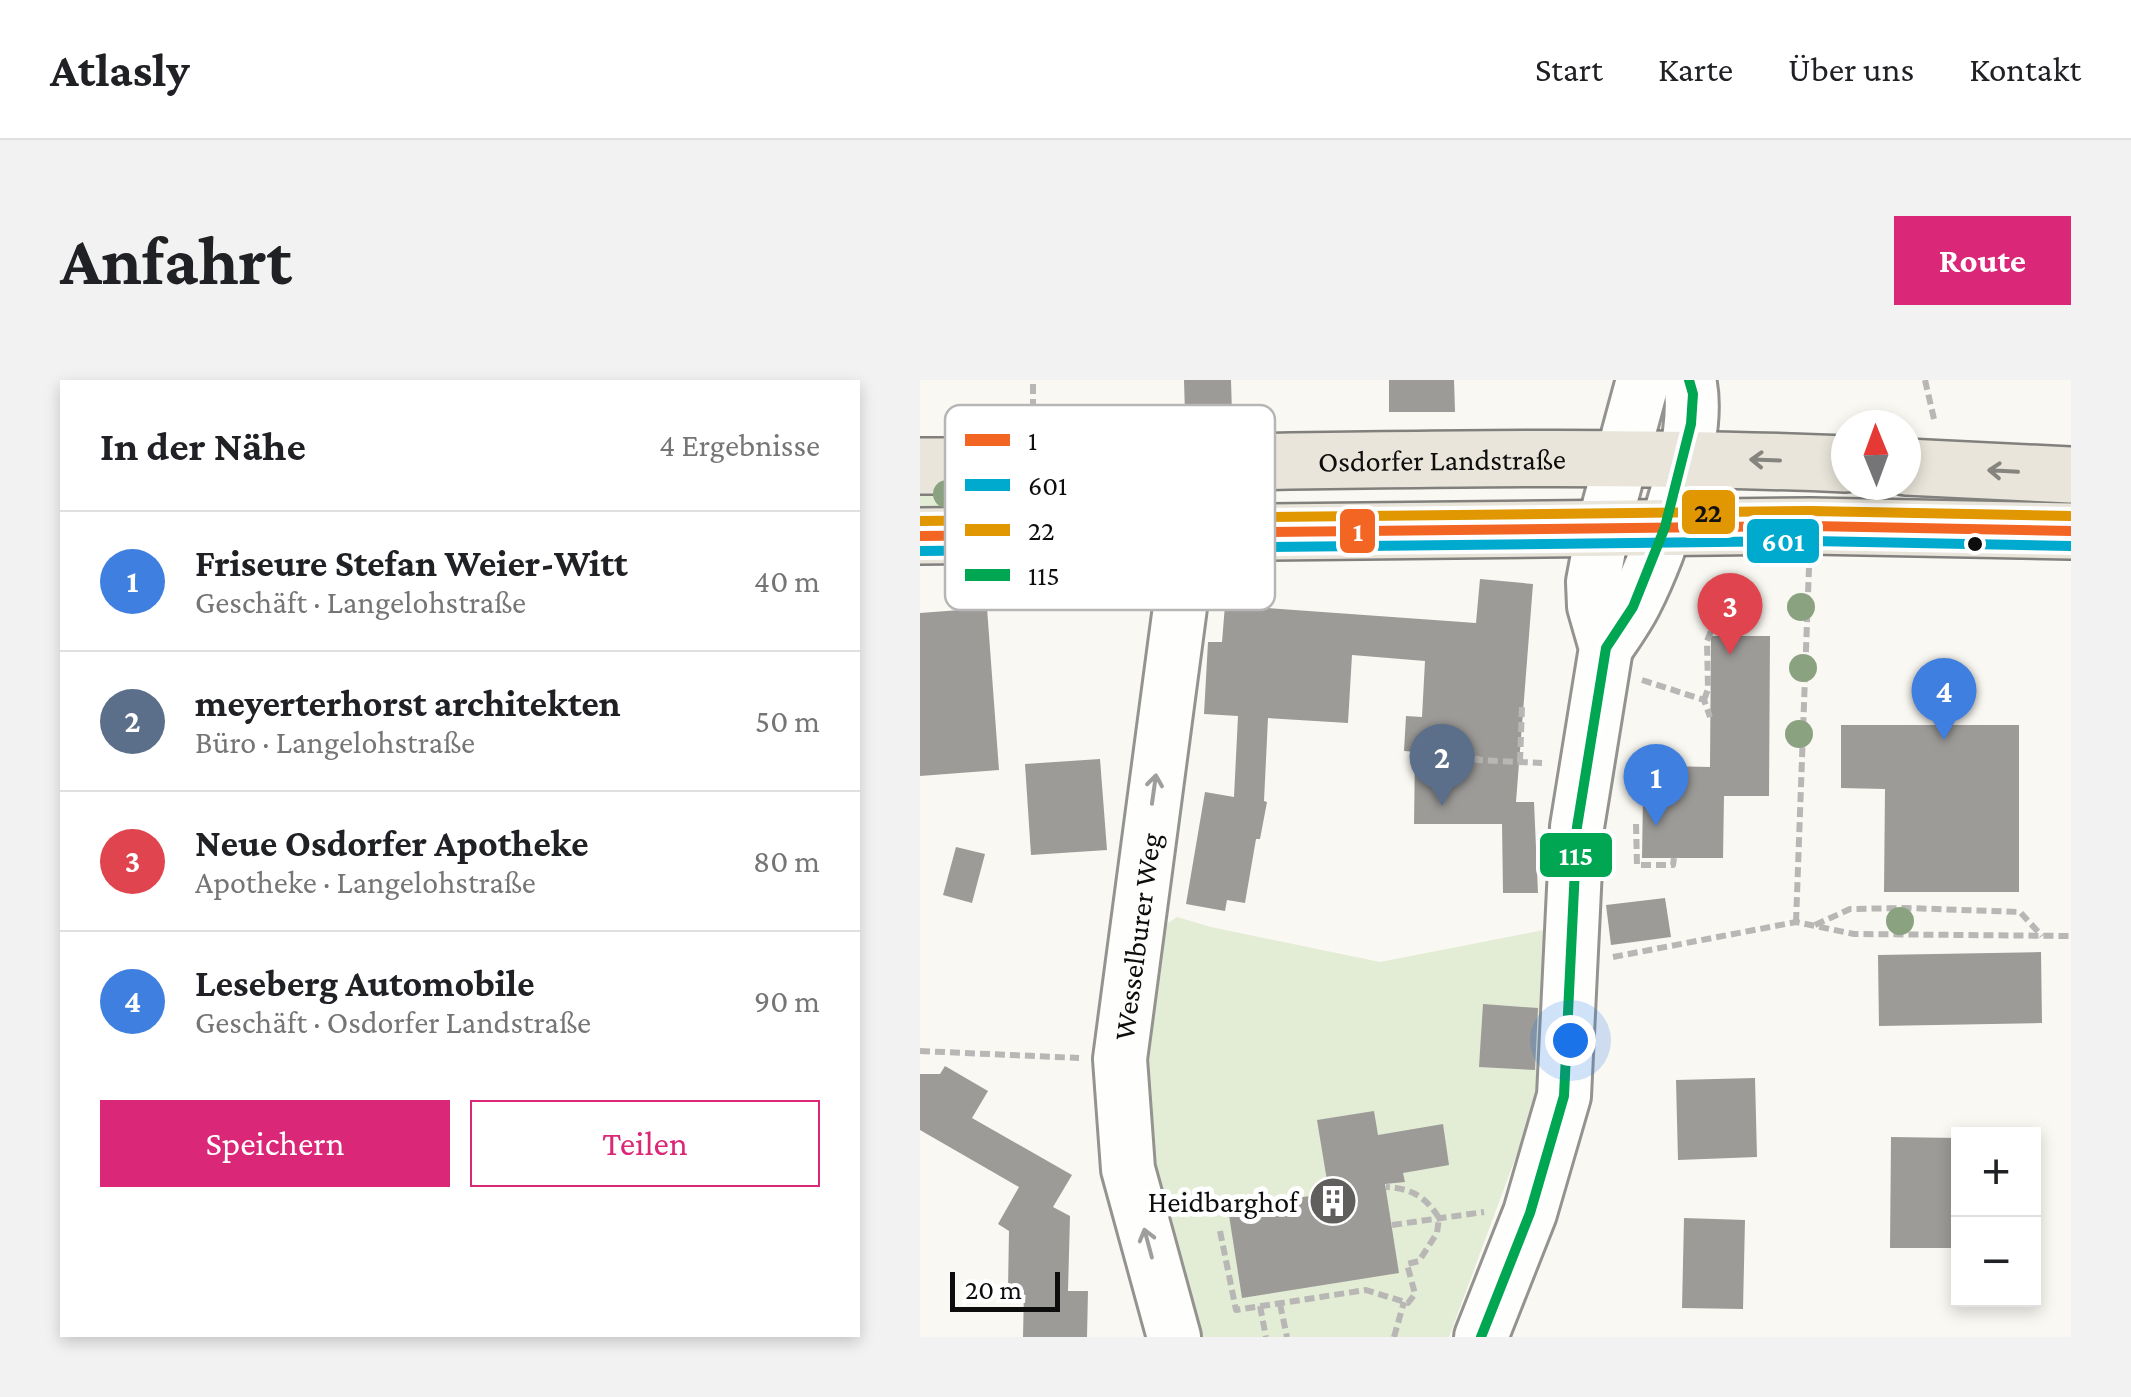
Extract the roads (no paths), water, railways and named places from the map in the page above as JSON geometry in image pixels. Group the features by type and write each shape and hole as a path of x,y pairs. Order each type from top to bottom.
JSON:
{"main road":[{"name":"Osdorfer Landstraße","path":"1275,462 1684,459 1831,464"},
{"name":"Osdorfer Landstraße","path":"920,466 945,466"},
{"path":"1921,467 2071,476"},
{"path":"1275,531 1665,527 1975,527 2071,531"},
{"path":"920,536 945,536"}],"street":[{"path":"1481,1337 1530,1212 1564,1096 1577,827 1604,658 1593,582 1602,528 1643,380"},
{"path":"1604,658 1633,607 1665,527 1691,424 1689,380"},
{"name":"Wesselburer Weg","path":"1174,1337 1128,1169 1120,1059 1180,610"}],"place":[{"name":"Neue Osdorfer Apotheke","path":"1730,655"},
{"name":"Leseberg Automobile","path":"1944,740"},
{"name":"meyerterhorst architekten","path":"1442,806"},
{"name":"Friseure Stefan Weier-Witt","path":"1656,826"},
{"name":"Heidbarghof","path":"1333,1201"}]}
